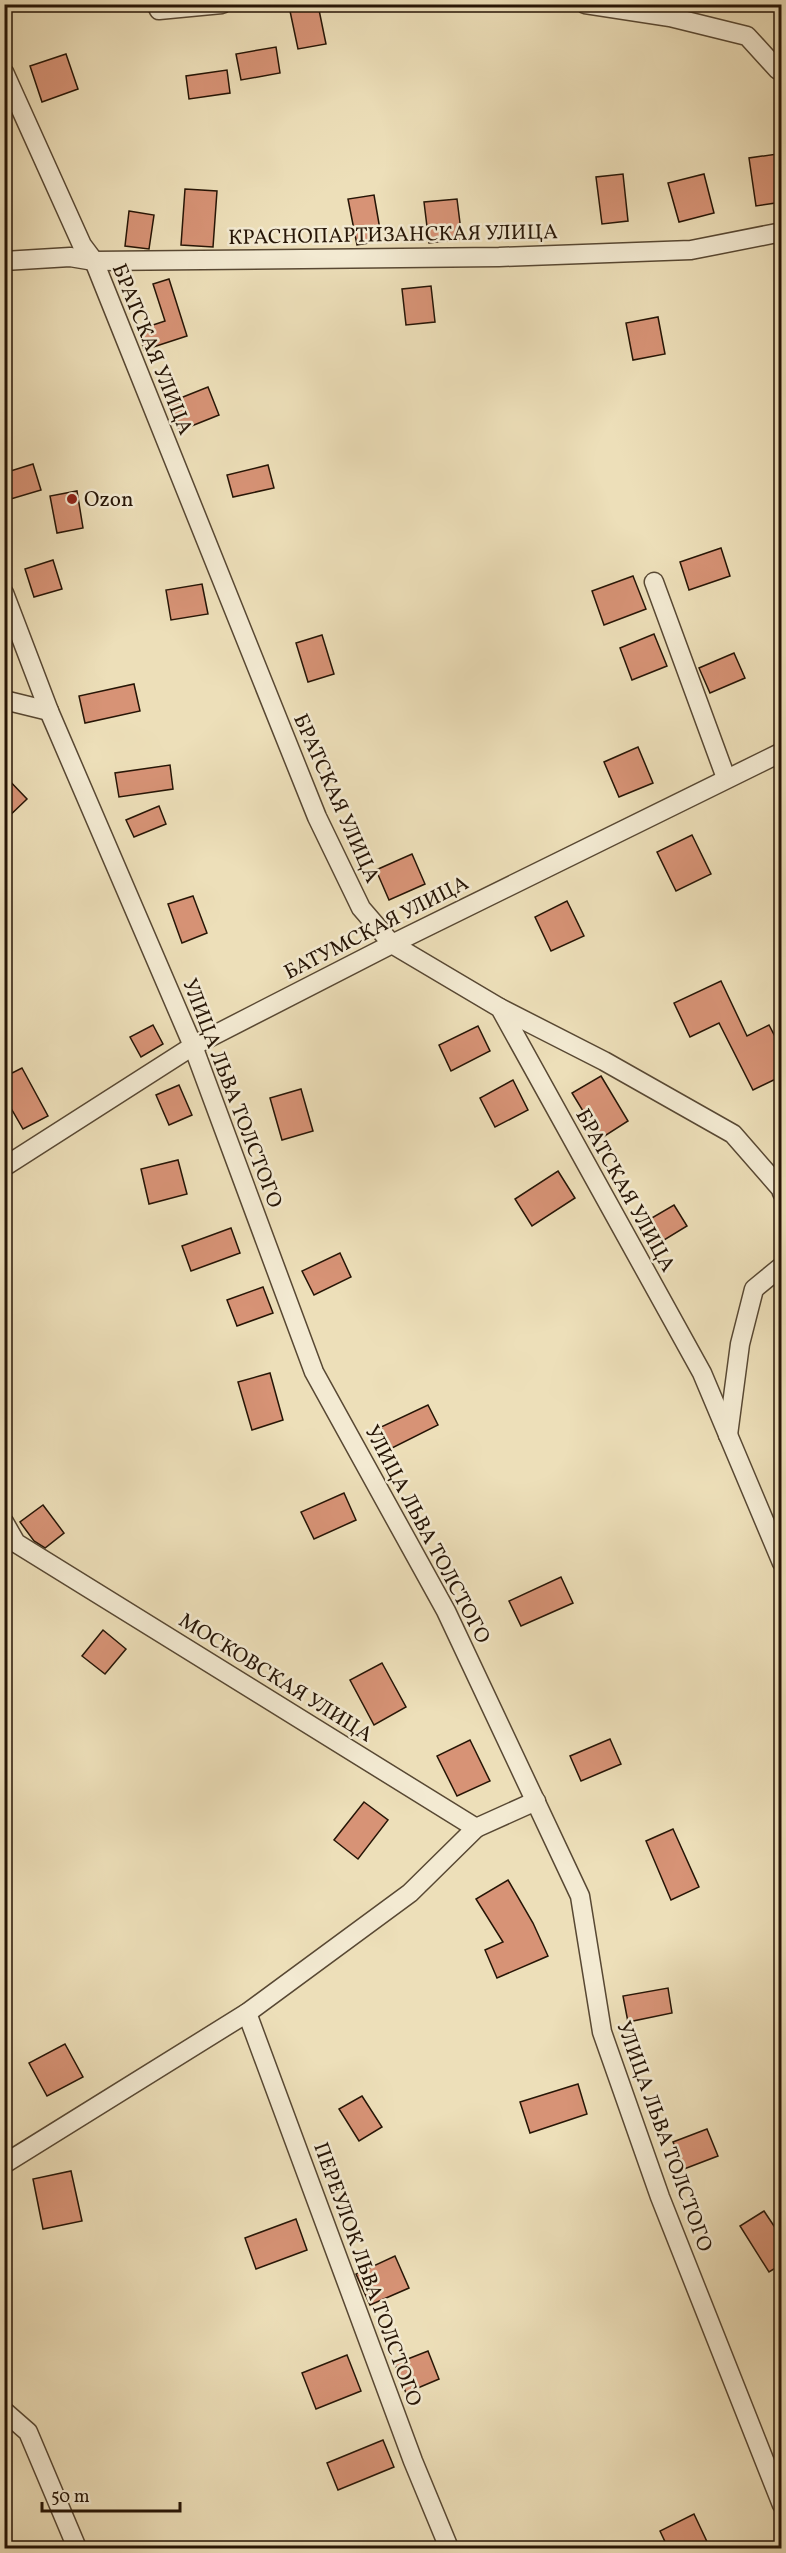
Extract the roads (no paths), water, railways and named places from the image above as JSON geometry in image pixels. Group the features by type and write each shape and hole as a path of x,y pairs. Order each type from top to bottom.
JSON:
{"street":[{"path":"156,4 159,10 222,4"},
{"path":"585,4 670,17 747,36 780,74"},
{"name":"БРАТСКАЯ УЛИЦА","path":"4,72 81,245 93,261 316,817 361,909 392,944 500,1008 702,1373 782,1563"},
{"name":"КРАСНОПАРТИЗАНСКАЯ УЛИЦА","path":"4,261 70,257 93,261 499,257 679,250 782,232"},
{"path":"654,582 726,778"},
{"name":"УЛИЦА ЛЬВА ТОЛСТОГО","path":"4,593 49,711 193,1046 314,1372 446,1611 580,1896 602,2032 660,2197 782,2505"},
{"path":"4,700 49,711"},
{"name":"БАТУМСКАЯ УЛИЦА","path":"4,1167 193,1046 392,944 782,752"},
{"path":"500,1008 603,1061 734,1134 782,1193"},
{"path":"728,1435 740,1344 754,1289 782,1266"},
{"name":"МОСКОВСКАЯ УЛИЦА","path":"4,1522 10,1542 476,1828"},
{"path":"4,2164 247,2013 410,1893 476,1828 536,1801"},
{"name":"ПЕРЕУЛОК ЛЬВА ТОЛСТОГО","path":"247,2013 409,2450 449,2548"},
{"path":"4,2411 28,2433 77,2548"}],"place":[{"name":"Ozon","path":"72,499"}]}
